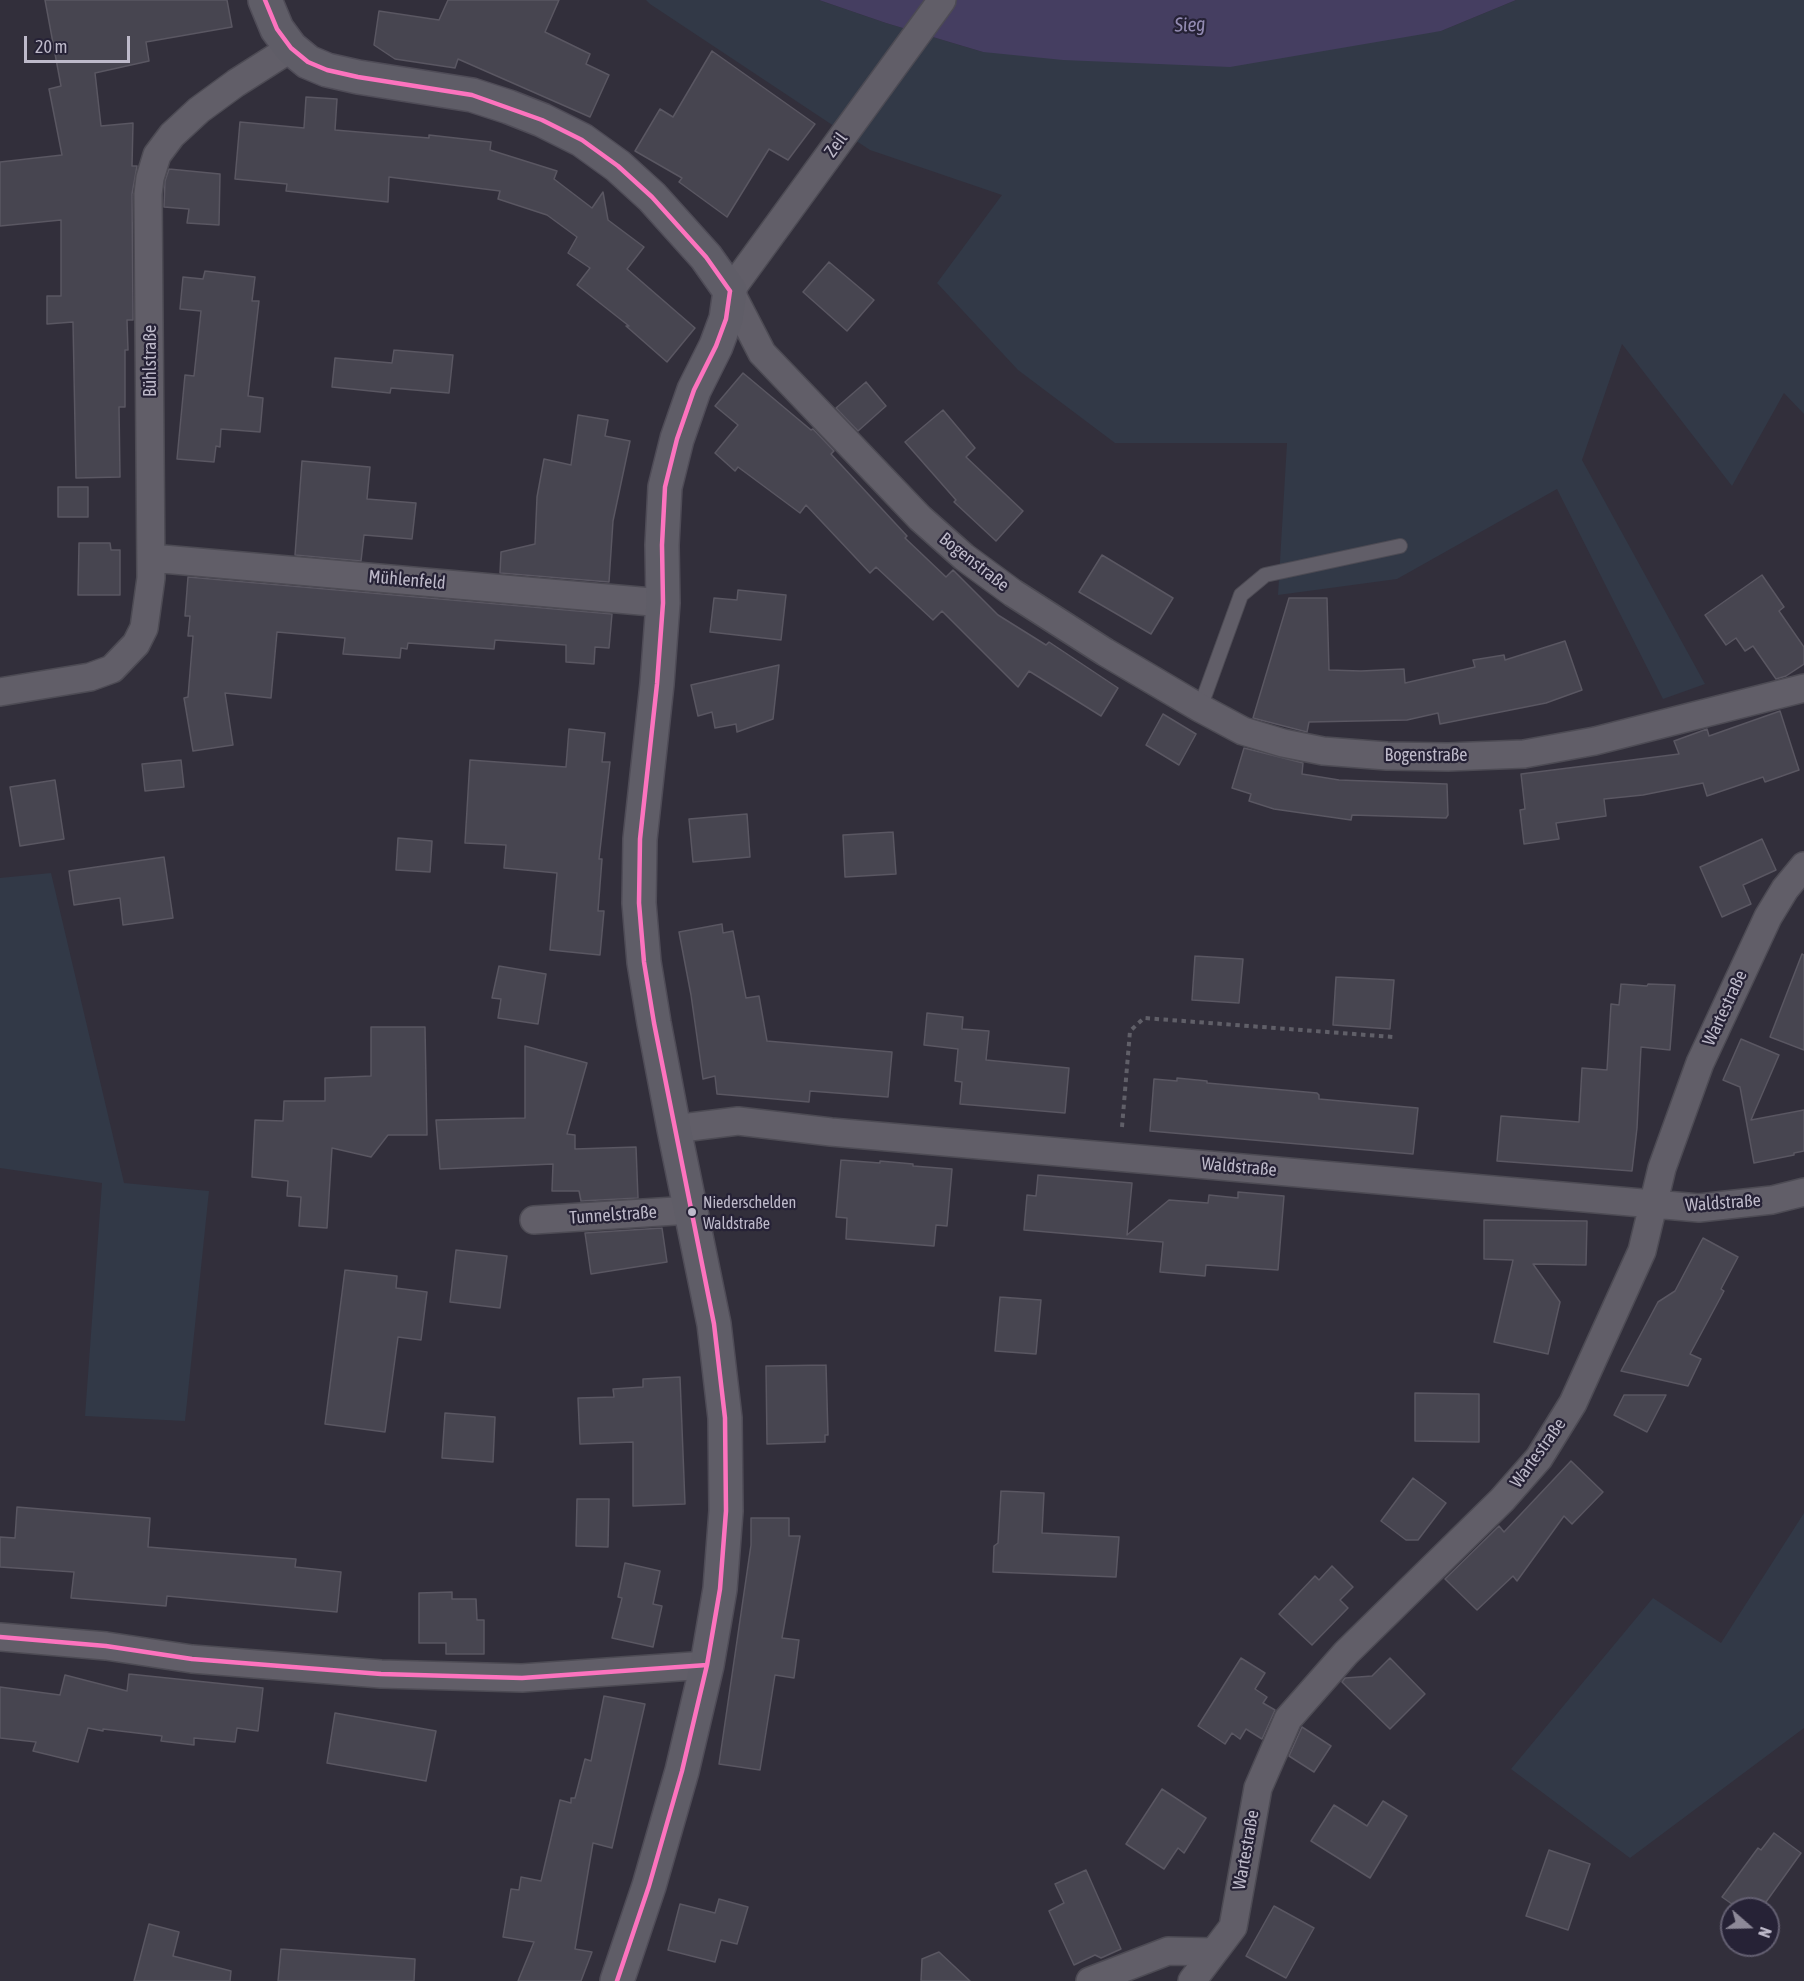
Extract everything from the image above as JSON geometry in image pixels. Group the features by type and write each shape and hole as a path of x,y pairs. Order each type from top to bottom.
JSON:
{"street":[{"path":"265,0 277,29 291,48"},
{"name":"Zeil","path":"730,291 942,0"},
{"name":"Bogenstraße","path":"291,48 308,63 327,70 472,95 534,117 582,140 618,166 652,197 706,257 730,291 762,353 920,518 964,557 1013,593 1105,652 1243,731 1283,743 1323,751 1386,756 1524,754 1595,741 1804,688"},
{"name":"Bühlstraße","path":"0,692 90,677 112,669 126,657 144,628 152,558 148,194 150,178 157,155 171,135 199,110 236,83 291,48"},
{"path":"617,1981 649,1886 682,1771 707,1665 720,1589 726,1511 724,1418 714,1324 674,1130 644,962 639,903 640,839 657,684 663,603 662,545 665,487 677,439 694,390 716,346 726,319 730,291"},
{"name":"Mühlenfeld","path":"152,558 663,603"},
{"name":"Wartestraße","path":"1192,1981 1233,1927 1258,1788 1288,1719 1346,1653 1502,1500 1539,1458 1573,1403 1642,1251 1662,1168 1700,1063 1768,917 1785,889 1804,866"},
{"name":"Waldstraße","path":"674,1130 738,1121 831,1132 1699,1208 1772,1200 1804,1192"},
{"name":"Tunnelstraße","path":"534,1220 692,1210"},
{"path":"0,1637 106,1646 192,1659 381,1674 522,1678 707,1665"},
{"path":"1090,1981 1168,1951 1214,1952"}],"lane":[{"path":"1200,708 1241,595 1265,574 1400,546"}],"path":[{"path":"1119,1157 1130,1031 1144,1018 1393,1037"}],"shaded area":[{"path":"646,0 819,0 983,52 1441,31 1516,0 1804,0 1804,414 1784,393 1732,486 1622,344 1582,460 1705,684 1663,699 1557,489 1397,579 1278,595 1287,443 1115,443 1018,370 937,283 1002,195 870,150"},
{"path":"51,873 124,1183 209,1191 185,1421 85,1416 102,1183 0,1168 0,878"},
{"path":"1804,1513 1804,1728 1630,1858 1511,1769 1653,1598 1721,1643"}],"water":[{"name":"Sieg","path":"819,0 1516,0 1441,31 1230,67 1063,60 983,52"}],"building":[{"path":"45,0 227,0 232,27 146,42 149,61 95,73 101,126 133,123 132,166 137,166 132,194 133,320 127,320 125,407 119,407 120,477 76,478 73,322 47,324 47,296 61,296 61,220 0,226 0,162 62,155 49,89 61,86"},
{"path":"448,0 559,0 545,32 590,54 586,64 609,75 590,117 458,59 455,68 395,59 374,45 379,11 439,20"},
{"path":"712,51 815,124 788,160 769,149 727,217 679,182 682,178 635,151 660,109 673,117"},
{"path":"306,97 337,99 335,130 429,138 429,135 491,142 490,150 557,171 554,179 592,208 603,192 608,220 644,247 627,269 695,328 667,362 626,326 629,326 577,285 590,268 568,253 577,237 547,215 498,199 500,191 389,177 388,202 286,191 287,184 235,179 240,122 304,128"},
{"path":"169,169 220,174 219,225 187,223 189,209 164,207 165,181"},
{"path":"829,262 874,300 847,331 803,292"},
{"path":"205,271 255,277 252,301 259,301 248,396 263,398 260,432 221,429 220,447 216,446 214,462 177,459 185,375 194,376 201,311 180,309 183,277 203,279"},
{"path":"394,350 453,355 449,393 391,388 390,393 332,387 335,358 392,363"},
{"path":"743,373 811,430 813,429 834,451 831,454 907,536 905,538 946,577 953,570 998,615 1046,645 1049,642 1118,688 1101,716 1029,671 1018,687 942,611 933,620 876,567 870,573 806,505 800,513 738,467 735,471 715,453 738,425 715,406"},
{"path":"866,382 886,406 858,431 836,408"},
{"path":"943,410 975,448 966,457 1023,511 996,541 954,502 956,500 905,442"},
{"path":"578,415 608,420 605,436 630,441 613,521 609,582 500,573 501,552 535,544 537,497 544,459 571,465"},
{"path":"302,461 370,467 367,499 416,503 412,539 364,535 361,561 295,555"},
{"path":"58,487 88,487 88,517 58,517"},
{"path":"79,543 110,543 111,550 120,550 120,595 78,595"},
{"path":"1102,555 1173,598 1151,634 1079,592"},
{"path":"1762,575 1784,607 1779,611 1804,647 1804,664 1786,676 1776,679 1753,646 1745,651 1736,638 1726,645 1705,615"},
{"path":"188,577 612,614 609,648 595,647 594,664 566,662 566,645 495,640 494,649 408,643 407,649 401,648 400,658 343,654 345,638 277,632 271,698 225,693 233,745 193,751 184,698 188,697 193,636 188,636 190,616 185,616"},
{"path":"738,590 786,595 781,640 710,632 714,598 737,600"},
{"path":"1289,598 1327,598 1329,670 1404,669 1405,683 1475,667 1473,660 1504,655 1505,660 1565,641 1582,690 1546,703 1440,724 1438,713 1407,720 1309,722 1307,732 1253,718"},
{"path":"779,665 773,719 737,732 736,724 715,728 712,712 698,716 691,685"},
{"path":"1780,711 1799,770 1765,782 1763,777 1707,796 1703,783 1643,795 1604,799 1606,816 1556,823 1559,839 1524,844 1520,810 1525,809 1521,774 1679,754 1674,741 1707,729 1709,736"},
{"path":"1163,714 1196,734 1179,765 1146,745"},
{"path":"569,729 605,733 602,762 610,762 599,859 602,859 598,911 604,911 600,955 550,950 557,873 504,868 506,845 465,843 470,760 566,767"},
{"path":"1244,748 1303,763 1302,774 1339,780 1447,784 1448,815 1446,818 1352,815 1351,820 1274,809 1249,801 1251,794 1232,788"},
{"path":"181,760 184,787 145,791 142,764"},
{"path":"55,780 64,839 20,846 10,787"},
{"path":"747,814 750,857 693,862 689,819"},
{"path":"893,832 896,874 845,877 843,835"},
{"path":"398,838 432,841 430,872 396,870"},
{"path":"1762,839 1776,870 1743,885 1751,904 1722,917 1700,867"},
{"path":"164,857 173,918 123,925 120,898 74,905 69,871"},
{"path":"722,924 723,933 733,931 746,998 759,996 767,1041 892,1052 888,1097 810,1091 809,1102 717,1094 715,1076 703,1079 679,932"},
{"path":"1802,954 1804,955 1804,1050 1770,1037"},
{"path":"1195,956 1243,959 1239,1003 1192,1000"},
{"path":"499,966 546,974 538,1024 498,1018 501,999 492,998"},
{"path":"1336,977 1394,980 1390,1029 1333,1025"},
{"path":"1621,984 1675,985 1670,1050 1641,1047 1637,1128 1632,1171 1497,1161 1501,1116 1579,1122 1582,1068 1607,1070 1611,1004 1619,1005"},
{"path":"927,1013 963,1017 962,1029 989,1031 986,1060 1069,1068 1065,1113 960,1104 962,1082 955,1081 958,1049 924,1045"},
{"path":"371,1027 425,1027 427,1135 388,1135 371,1157 332,1148 327,1228 299,1226 301,1197 287,1196 288,1181 252,1177 255,1120 283,1121 284,1101 325,1101 325,1078 371,1076"},
{"path":"1741,1039 1779,1055 1751,1120 1804,1110 1804,1151 1754,1163 1740,1087 1723,1080"},
{"path":"525,1046 587,1063 567,1134 575,1135 575,1149 636,1147 638,1198 581,1201 579,1191 552,1191 553,1164 440,1169 436,1120 525,1118"},
{"path":"1177,1078 1317,1093 1319,1099 1418,1108 1413,1154 1150,1131 1154,1079 1177,1081"},
{"path":"841,1160 880,1163 880,1161 952,1169 947,1226 936,1225 934,1246 846,1239 847,1218 836,1217"},
{"path":"1038,1175 1132,1183 1127,1235 1169,1200 1208,1203 1209,1195 1238,1198 1238,1192 1284,1196 1278,1270 1206,1265 1205,1276 1160,1272 1163,1242 1024,1230 1027,1195 1036,1196"},
{"path":"1484,1220 1587,1221 1586,1265 1533,1264 1560,1302 1548,1354 1494,1342 1513,1260 1484,1259"},
{"path":"662,1228 667,1262 591,1274 585,1233"},
{"path":"1703,1238 1738,1257 1721,1289 1724,1291 1690,1354 1701,1359 1688,1386 1621,1371 1658,1302 1675,1291"},
{"path":"456,1250 507,1256 500,1308 450,1302"},
{"path":"345,1270 397,1276 396,1288 427,1292 421,1340 398,1337 385,1432 325,1424"},
{"path":"1000,1297 1041,1300 1036,1354 995,1351"},
{"path":"826,1365 828,1435 825,1435 825,1442 767,1444 766,1366"},
{"path":"680,1377 685,1504 633,1506 633,1442 580,1444 578,1398 614,1397 613,1389 643,1387 643,1379"},
{"path":"1415,1393 1479,1394 1479,1442 1415,1441"},
{"path":"1624,1395 1666,1395 1647,1432 1614,1415"},
{"path":"445,1413 495,1417 493,1462 442,1458"},
{"path":"1571,1461 1603,1492 1572,1524 1564,1516 1517,1581 1513,1576 1477,1610 1445,1579 1499,1526 1504,1532"},
{"path":"1413,1478 1446,1503 1418,1540 1406,1540 1381,1521"},
{"path":"1001,1491 1044,1493 1042,1533 1119,1537 1116,1577 993,1572 994,1546 998,1543"},
{"path":"577,1499 609,1499 608,1547 576,1546"},
{"path":"17,1507 150,1518 148,1547 296,1559 295,1567 341,1572 337,1612 167,1596 166,1606 71,1598 74,1572 0,1567 0,1537 15,1538"},
{"path":"751,1518 789,1518 789,1536 800,1536 782,1638 799,1640 794,1678 775,1675 760,1770 719,1764 751,1545"},
{"path":"625,1563 660,1571 653,1604 662,1606 653,1647 612,1638 622,1598 618,1597"},
{"path":"1332,1566 1353,1587 1340,1600 1348,1608 1312,1645 1279,1614 1315,1576 1319,1580"},
{"path":"452,1592 452,1599 476,1599 477,1620 484,1620 484,1654 446,1654 446,1643 419,1643 419,1593"},
{"path":"1241,1658 1265,1673 1255,1689 1267,1697 1263,1703 1275,1710 1262,1739 1246,1729 1240,1739 1232,1733 1225,1744 1198,1726"},
{"path":"1390,1658 1425,1694 1390,1729 1342,1682 1345,1678 1372,1676"},
{"path":"129,1674 263,1688 258,1731 237,1728 235,1742 194,1738 194,1745 161,1741 162,1736 88,1728 78,1762 33,1751 36,1742 0,1738 0,1687 60,1695 65,1675 127,1691"},
{"path":"604,1696 645,1704 612,1848 593,1843 575,1949 592,1952 581,1981 518,1981 534,1942 503,1937 511,1889 519,1890 521,1877 541,1881 560,1800 571,1803 571,1798 575,1798 585,1759 591,1761"},
{"path":"335,1713 436,1731 426,1781 327,1763"},
{"path":"1302,1727 1331,1746 1314,1772 1289,1756"},
{"path":"1162,1789 1206,1818 1184,1853 1178,1848 1164,1869 1126,1844"},
{"path":"1383,1801 1407,1816 1370,1878 1311,1841 1334,1805 1367,1826"},
{"path":"1774,1833 1801,1853 1770,1897 1722,1897 1758,1848 1761,1850"},
{"path":"1549,1850 1590,1864 1568,1930 1526,1916"},
{"path":"1086,1870 1121,1949 1101,1958 1095,1955 1074,1965 1049,1911 1064,1903 1055,1884"},
{"path":"719,1899 748,1907 737,1944 721,1940 715,1962 668,1950 680,1904 715,1913"},
{"path":"1274,1906 1314,1928 1286,1978 1246,1956"},
{"path":"149,1924 179,1932 173,1956 231,1971 230,1981 134,1981"},
{"path":"281,1949 415,1959 414,1981 278,1981"},
{"path":"939,1952 970,1981 921,1981 922,1959"}],"transit line":[{"path":"265,0 277,29 291,48 308,62 327,70 358,77 472,95 542,120 582,140 618,166 652,197 706,257 730,291"},
{"path":"617,1981 649,1886 682,1771 707,1665 720,1589 726,1511 725,1418 714,1324 654,1023 644,962 639,903 640,839 657,684 663,603 662,545 665,487 677,439 694,390 716,346 726,319 730,291"},
{"path":"0,1637 106,1646 192,1659 381,1674 522,1678 707,1665"}],"place":[{"name":"Niederschelden Waldstraße","path":"692,1212"}]}
